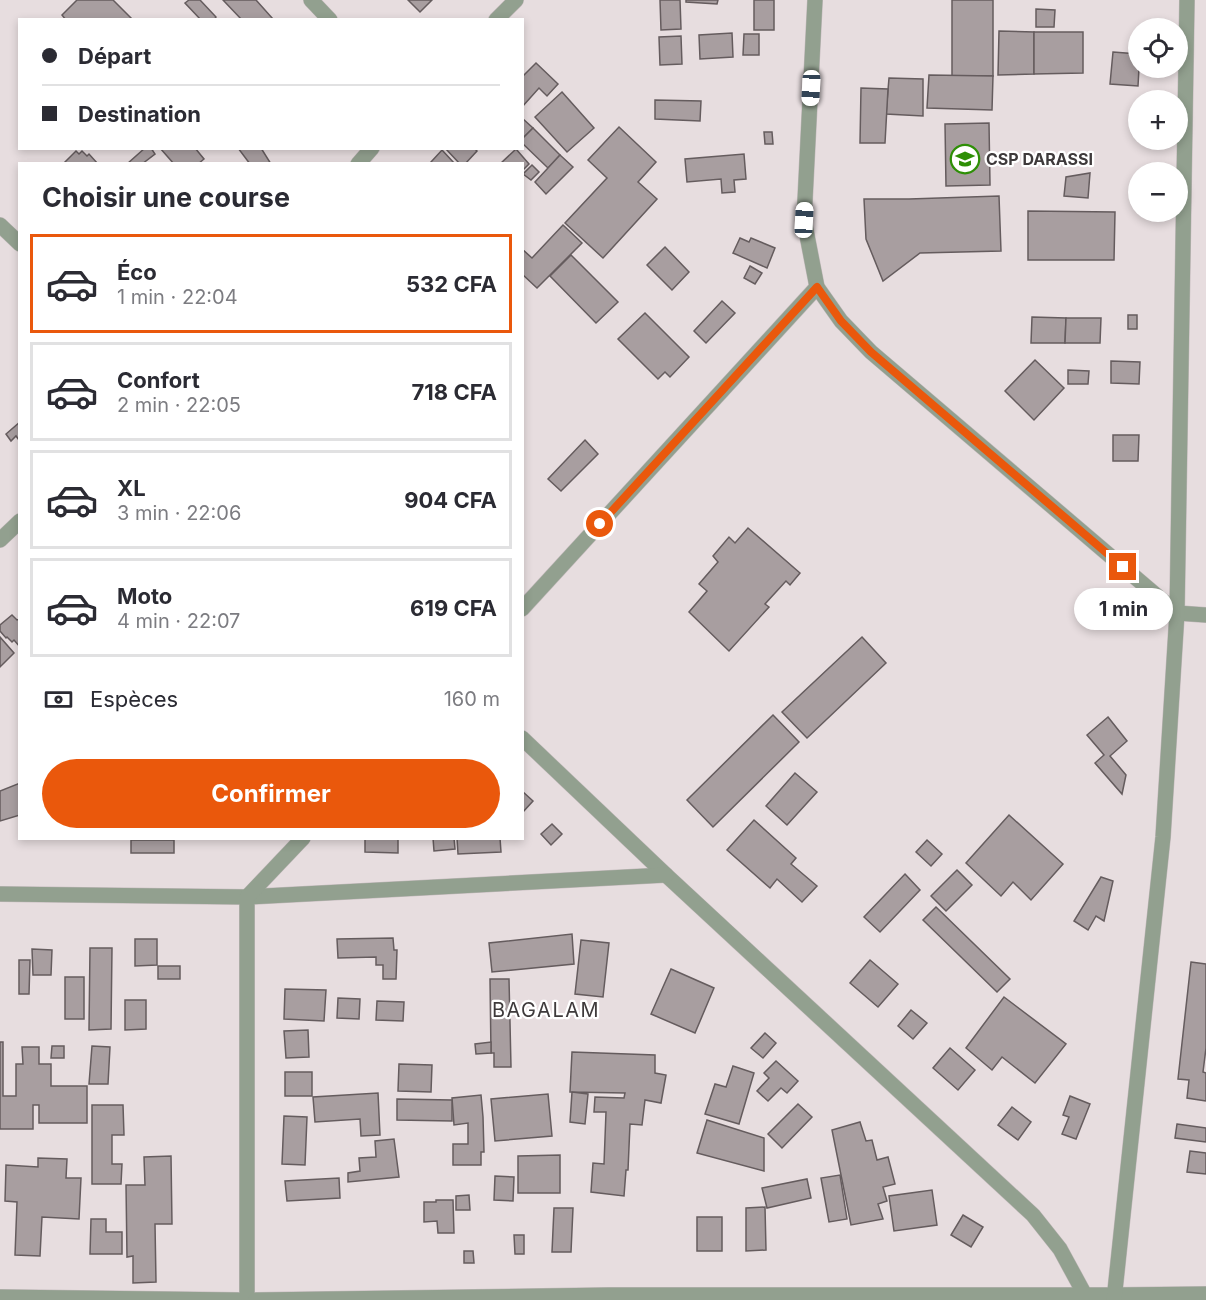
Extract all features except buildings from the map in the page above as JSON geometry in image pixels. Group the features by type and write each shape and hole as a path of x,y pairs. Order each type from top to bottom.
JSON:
{"street":[{"path":"311,0 328,18"},
{"path":"498,18 516,0"},
{"path":"815,0 804,220 817,287 841,321 871,352 1178,613 1206,615"},
{"path":"1114,1298 1163,837 1178,613 1187,0"},
{"path":"360,162 370,150"},
{"path":"0,225 18,242"},
{"path":"524,607 817,287"},
{"path":"0,540 18,523"},
{"path":"524,740 666,875 1033,1215 1060,1249 1085,1295"},
{"path":"247,1300 247,897 301,840"},
{"path":"0,894 247,897 666,875"},
{"path":"255,1300 609,1295 1085,1295 1114,1298 1206,1294"},
{"path":"0,1297 238,1300"}],"place":[{"name":"CSP DARASSI","path":"965,159"}],"district":[{"name":"BAGALAM","path":"546,1010"}],"route":[{"path":"600,524 817,287 841,321 871,352 1123,567"}]}
